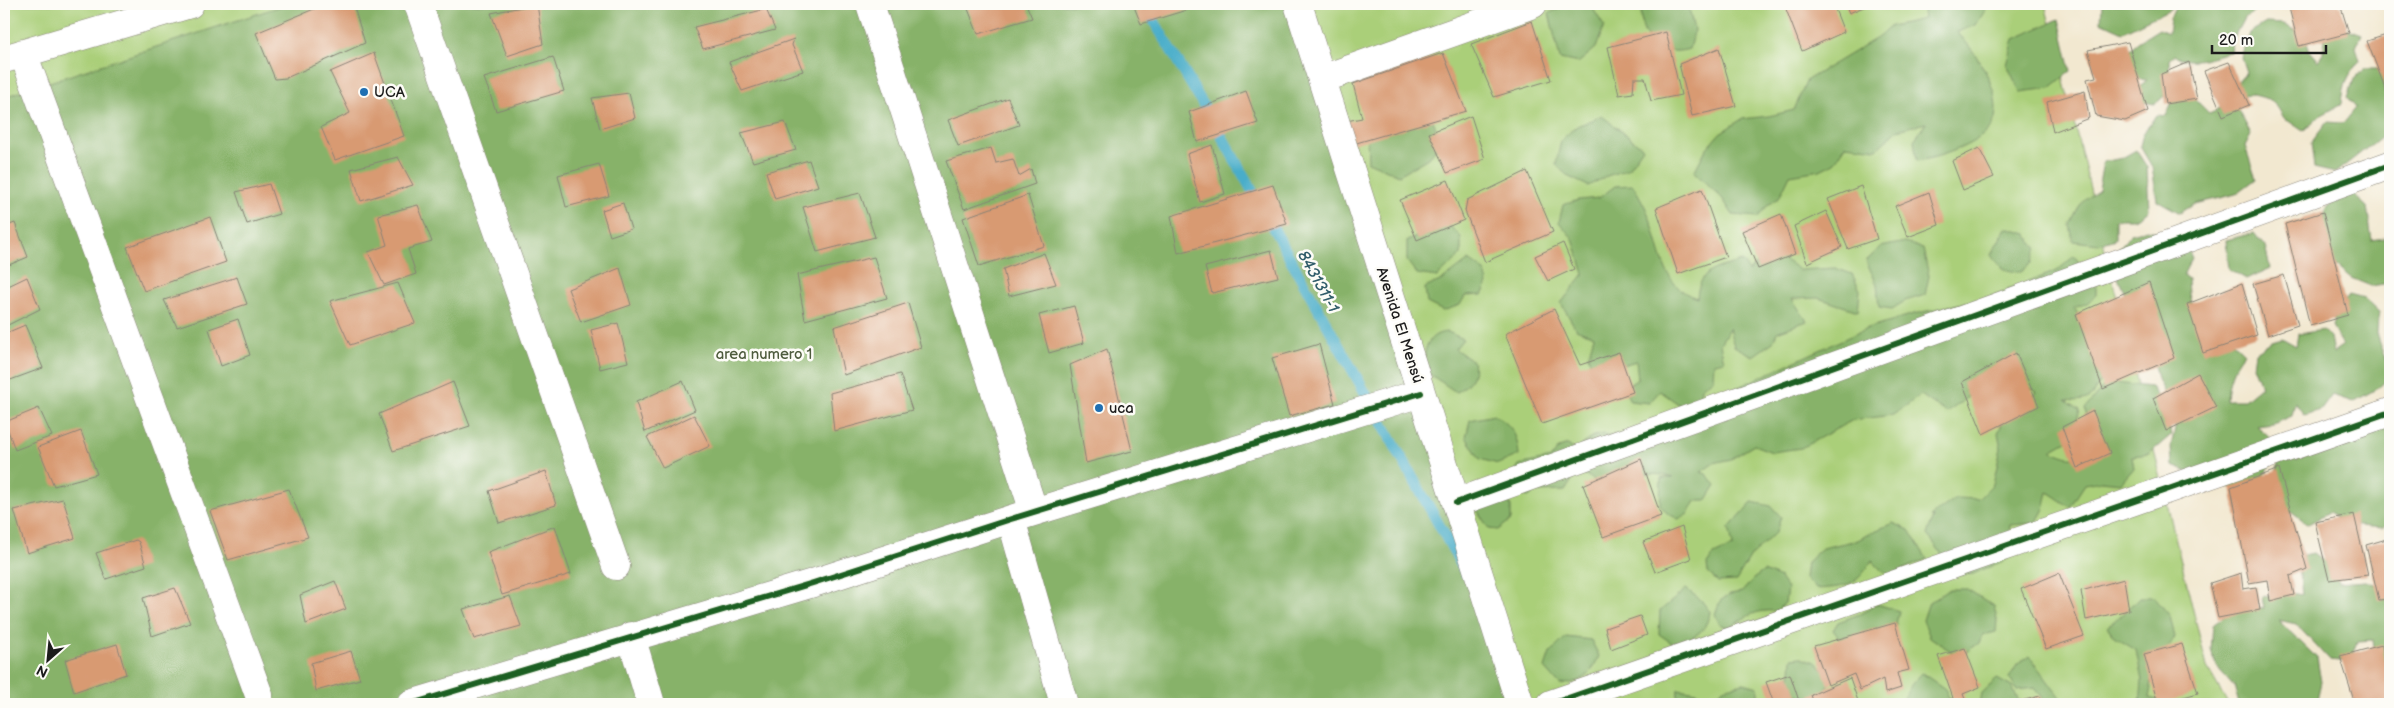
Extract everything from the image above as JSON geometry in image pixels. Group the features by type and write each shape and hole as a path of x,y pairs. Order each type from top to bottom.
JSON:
{"street":[{"path":"190,4 14,56 260,694"},
{"path":"418,4 616,566"},
{"path":"870,4 1022,516 1064,704"},
{"name":"Avenida El Mensú","path":"1298,4 1520,704"},
{"path":"1322,79 1533,4"},
{"path":"1456,503 2390,164"},
{"path":"411,704 813,583 1022,516 1421,393"},
{"path":"1551,704 2390,412"},
{"path":"632,636 651,704"}],"green space":[{"name":"area numero 1","path":"4,4 2045,4 2207,667 2228,704 4,704"},
{"name":"area numero 1","path":"287,4 1297,4 1525,704 4,704 4,97"},
{"path":"1570,4 1590,4 1604,26 1596,48 1578,63 1560,59 1549,13"},
{"path":"1646,4 1688,4 1694,30 1689,49 1669,51 1652,43 1643,28 1641,18 1642,7"},
{"path":"1922,4 1989,4 1976,25 1957,32 1979,60 1991,83 1996,107 1995,118 1991,127 1974,141 1962,147 1917,161 1914,140 1926,123 1897,130 1877,149 1846,145 1834,163 1820,170 1790,175 1779,198 1768,205 1758,217 1733,215 1722,198 1694,172 1706,149 1720,133 1742,119 1769,116 1794,110 1807,80 1877,38 1891,26 1924,19"},
{"path":"2102,4 2170,4 2172,8 2123,32 2101,22"},
{"path":"2177,4 2270,4 2244,18 2232,41 2230,52 2194,60 2180,58 2174,54 2169,60 2170,91 2155,104 2137,101 2135,90 2147,80 2131,78 2123,55 2138,42 2159,29 2168,33 2170,18"},
{"path":"2059,19 2071,71 2050,88 2020,92 2007,65 2014,39"},
{"path":"2266,23 2284,24 2305,37 2310,52 2318,61 2324,48 2326,28 2340,26 2362,34 2356,47 2360,60 2347,80 2342,104 2318,117 2303,131 2284,118 2269,99 2254,95 2238,96 2234,85 2246,72 2241,57 2249,33"},
{"path":"2366,68 2386,68 2390,73 2390,130 2335,173 2314,168 2311,143 2327,122 2343,123 2356,107 2348,97 2354,79"},
{"path":"2188,92 2209,113 2234,102 2251,134 2245,146 2256,179 2236,194 2195,204 2180,213 2157,200 2152,167 2140,146 2143,134 2156,115 2166,116 2175,95"},
{"path":"1431,116 1439,145 1428,158 1399,175 1368,162 1367,135"},
{"path":"1602,116 1643,148 1628,169 1607,176 1588,186 1569,177 1556,165 1561,140 1577,126"},
{"path":"2136,150 2147,167 2149,210 2134,219 2115,219 2115,239 2099,244 2073,241 2070,225 2080,205 2098,189 2103,162 2122,158"},
{"path":"1633,185 1644,204 1669,276 1685,293 1697,298 1699,288 1706,275 1718,268 1742,261 1749,272 1761,257 1776,254 1800,270 1835,268 1852,274 1860,290 1858,311 1818,298 1792,299 1807,321 1777,332 1773,342 1753,356 1734,346 1729,328 1720,344 1724,361 1714,363 1713,379 1701,388 1699,405 1868,328 1914,314 1989,297 2057,271 2074,256 2096,283 2096,295 2087,303 2074,308 2081,318 2104,374 2090,397 2074,401 2065,400 2080,410 2072,438 2051,450 2067,456 2080,457 2093,454 2108,447 2091,432 2085,409 2107,382 2151,387 2166,408 2171,435 2149,454 2132,456 2134,468 2121,483 2101,481 2085,484 2070,507 2048,492 2044,509 2036,523 2010,525 2007,559 1973,574 1957,575 1953,570 1927,535 1933,517 1930,517 1956,498 1978,499 1993,484 2001,448 1998,433 2006,415 2024,407 2037,392 2027,386 1977,390 1947,413 1921,395 1893,415 1853,420 1801,448 1772,452 1754,445 1731,459 1714,463 1701,472 1706,474 1716,485 1706,501 1695,501 1688,514 1678,519 1667,513 1660,505 1661,478 1673,478 1664,475 1638,475 1602,484 1578,471 1565,491 1536,492 1528,497 1518,493 1514,473 1519,465 1551,458 1559,448 1568,445 1576,451 1591,437 1604,434 1620,436 1687,410 1660,391 1649,403 1630,401 1624,388 1638,379 1636,361 1594,373 1588,356 1594,336 1576,329 1561,303 1584,274 1573,239 1559,222 1563,205 1579,200 1599,198 1615,186"},
{"path":"2347,189 2367,207 2372,240 2390,237 2390,283 2371,286 2351,278 2326,257 2322,235 2326,208"},
{"path":"1447,223 1461,237 1461,255 1437,277 1417,274 1407,261 1407,241"},
{"path":"2006,228 2027,234 2037,249 2032,263 2021,272 2004,268 1991,255"},
{"path":"2147,230 2174,237 2184,245 2192,258 2183,275 2188,279 2189,294 2195,315 2229,338 2244,353 2231,375 2227,400 2244,400 2261,386 2253,366 2255,352 2272,341 2282,338 2296,346 2298,334 2323,330 2330,337 2333,353 2343,346 2332,326 2337,309 2349,295 2364,299 2379,313 2377,326 2378,340 2390,370 2390,377 2378,388 2353,402 2332,395 2321,410 2304,415 2295,402 2292,416 2273,424 2257,426 2270,437 2271,465 2256,484 2244,488 2224,486 2172,466 2171,446 2177,420 2157,379 2153,360 2118,278 2119,248 2131,234"},
{"path":"2254,233 2265,247 2270,268 2246,279 2229,269 2226,240"},
{"path":"1905,242 1923,249 1929,276 1925,295 1905,301 1892,309 1879,307 1877,284 1866,261 1881,247"},
{"path":"1469,260 1485,271 1488,284 1482,295 1465,296 1460,305 1443,311 1427,303 1425,288 1444,279"},
{"path":"1448,332 1463,339 1455,349 1473,361 1474,367 1470,380 1456,392 1425,371 1425,351 1427,345 1434,336"},
{"path":"1494,415 1512,431 1517,441 1519,455 1498,464 1480,459 1466,437 1470,420"},
{"path":"2390,426 2390,523 2382,528 2348,525 2329,513 2308,524 2279,502 2272,482 2282,456"},
{"path":"1497,480 1511,506 1511,520 1498,530 1489,529 1475,507"},
{"path":"1752,502 1771,506 1781,517 1776,532 1751,556 1736,581 1718,582 1708,573 1707,564 1714,555 1733,546 1729,528"},
{"path":"1893,523 1909,530 1927,559 1890,575 1882,571 1872,560 1861,576 1843,586 1816,589 1805,578 1807,562 1822,548 1858,540"},
{"path":"2314,553 2334,568 2338,583 2366,581 2385,588 2390,599 2390,663 2375,657 2373,640 2357,641 2350,662 2329,660 2296,624 2278,620 2317,658 2321,682 2316,704 2239,704 2234,686 2217,667 2211,650 2213,625 2225,616 2242,608 2264,608 2262,597 2284,591 2302,594 2298,556"},
{"path":"1764,571 1780,578 1787,588 1785,603 1776,611 1762,611 1746,617 1729,628 1720,624 1715,614 1720,601 1730,594 1742,592 1753,579"},
{"path":"1686,589 1701,600 1710,612 1708,620 1701,631 1687,640 1673,644 1659,634 1660,611"},
{"path":"1950,589 1967,589 1994,606 1997,620 1996,632 1983,635 1979,643 1959,657 1930,637 1923,620 1929,602"},
{"path":"2140,597 2154,597 2170,616 2175,638 2156,659 2149,698 2173,704 2140,704 2142,681 2136,650 2116,638 2107,627"},
{"path":"1877,604 1899,611 1894,633 1844,644 1833,630 1838,622 1860,614"},
{"path":"1566,637 1591,640 1599,656 1589,674 1585,677 1575,682 1560,685 1545,668 1550,653"},
{"path":"2029,656 2065,704 2048,704 2035,688 2017,690 2009,678 2017,665"},
{"path":"1802,657 1816,662 1830,677 1826,692 1815,698 1792,694 1790,685 1792,658"},
{"path":"1922,673 1945,689 1952,704 1901,704 1911,685"},
{"path":"1997,679 2012,687 2020,704 1980,704 1982,693"},
{"path":"1744,683 1758,687 1758,704 1677,704 1678,689 1697,692 1712,701 1723,688"}],"building":[{"name":"UCA","path":"326,4 353,4 365,43 286,78 275,79 256,33"},
{"path":"537,4 543,44 507,56 491,13"},
{"path":"966,4 1026,4 1032,18 978,34"},
{"path":"1133,4 1206,4 1141,24"},
{"path":"1784,4 1833,4 1844,32 1802,51"},
{"path":"1845,4 1871,4 1849,13"},
{"path":"2288,4 2340,4 2349,33 2299,46"},
{"path":"766,9 775,30 703,49 694,27"},
{"path":"1532,21 1551,80 1494,97 1471,44"},
{"path":"1666,32 1681,95 1651,101 1645,78 1634,78 1633,93 1619,95 1608,47"},
{"path":"2390,34 2390,101 2367,41"},
{"path":"794,39 792,45 803,71 742,91 729,62"},
{"path":"2128,42 2148,111 2125,121 2096,116 2087,79 2096,77 2088,50"},
{"path":"1719,48 1736,106 1692,116 1679,64"},
{"name":"UCA","path":"374,53 404,136 335,160 321,127 350,113 330,72"},
{"path":"1443,53 1466,111 1353,144 1346,121 1362,118 1353,84"},
{"path":"553,57 564,91 496,111 484,78"},
{"path":"2189,62 2197,99 2165,104 2161,74"},
{"path":"2229,62 2249,105 2223,116 2204,71"},
{"path":"1246,91 1258,123 1197,142 1189,112"},
{"path":"2085,91 2089,118 2053,132 2047,102"},
{"path":"629,93 635,118 600,129 592,98"},
{"path":"1008,98 1019,125 958,146 948,120"},
{"path":"1471,116 1485,159 1447,173 1429,133"},
{"path":"785,122 796,150 753,162 741,133"},
{"path":"1212,145 1225,194 1200,202 1187,154"},
{"path":"991,148 996,163 1013,159 1019,176 1031,169 1035,184 964,209 946,161"},
{"path":"1979,148 1994,177 1963,190 1952,161"},
{"path":"398,157 413,185 361,201 351,169"},
{"path":"809,160 818,186 775,199 766,172"},
{"path":"599,164 609,196 566,207 558,175"},
{"path":"1527,171 1553,232 1485,262 1465,211 1467,200"},
{"path":"1448,180 1464,220 1417,240 1400,200"},
{"path":"269,184 279,214 247,224 236,192"},
{"path":"1273,185 1287,224 1178,253 1171,216"},
{"path":"1861,186 1877,239 1848,249 1828,199"},
{"path":"1702,189 1726,257 1678,274 1656,208"},
{"path":"1929,192 1939,225 1908,237 1895,206"},
{"path":"860,193 875,237 817,252 803,207"},
{"path":"1028,195 1044,246 979,266 963,218"},
{"path":"623,203 631,229 610,236 602,210"},
{"path":"418,205 432,242 408,249 416,274 384,285 368,252 387,245 378,215"},
{"path":"1826,211 1842,247 1807,263 1794,226"},
{"path":"2323,212 2348,315 2310,326 2285,224"},
{"path":"1781,214 1795,254 1758,269 1742,231"},
{"path":"210,217 226,262 144,291 127,247"},
{"path":"15,223 28,257 4,267 4,227"},
{"path":"1563,243 1574,269 1548,281 1535,256"},
{"path":"1271,250 1278,277 1212,293 1205,267"},
{"path":"1044,253 1056,284 1009,296 1003,269"},
{"path":"874,257 887,298 805,320 797,275"},
{"path":"620,268 631,305 581,322 568,289"},
{"path":"2284,275 2298,325 2268,335 2253,284"},
{"path":"27,277 40,309 4,327 4,288"},
{"path":"237,277 247,304 177,327 164,300"},
{"path":"2149,282 2174,358 2103,389 2076,314"},
{"path":"398,283 415,323 350,345 330,301"},
{"path":"2242,283 2257,335 2203,353 2187,304"},
{"path":"908,303 921,347 844,375 834,327"},
{"path":"1074,306 1084,343 1049,353 1039,315"},
{"path":"1554,309 1580,365 1619,352 1633,392 1542,424 1505,334"},
{"path":"238,319 250,355 221,366 209,329"},
{"path":"618,323 628,362 600,369 591,330"},
{"path":"25,325 43,368 5,382 4,334"},
{"path":"1319,344 1335,404 1289,416 1272,358"},
{"name":"uca","path":"1107,349 1132,451 1086,463 1070,365"},
{"path":"2016,353 2039,406 1983,434 1962,382"},
{"path":"2198,373 2216,407 2166,431 2153,398"},
{"path":"900,374 912,410 834,431 830,393"},
{"path":"683,381 695,410 645,432 636,402"},
{"path":"453,382 470,426 393,451 379,414"},
{"path":"39,408 52,436 15,450 5,422"},
{"path":"2093,411 2110,453 2077,468 2062,427"},
{"path":"694,415 710,446 663,468 647,437"},
{"path":"81,431 97,474 54,486 38,447"},
{"path":"1641,459 1661,516 1603,537 1583,485"},
{"path":"2279,469 2307,569 2290,576 2294,595 2270,601 2267,580 2249,583 2231,487"},
{"path":"546,471 556,505 499,523 489,491"},
{"path":"289,489 308,537 228,560 210,511"},
{"path":"63,499 75,538 27,553 14,510"},
{"path":"2354,514 2368,575 2329,580 2315,522"},
{"path":"555,526 571,574 502,595 488,552"},
{"path":"1682,527 1691,559 1655,572 1643,542"},
{"path":"2390,538 2390,599 2379,600 2366,545"},
{"path":"136,540 139,542 146,566 106,579 96,553"},
{"path":"2059,573 2084,636 2046,649 2021,589"},
{"path":"2241,573 2243,589 2256,587 2260,610 2218,618 2210,583"},
{"path":"2124,579 2129,610 2086,620 2081,591"},
{"path":"335,581 346,609 306,624 300,595"},
{"path":"175,588 190,623 152,636 143,598"},
{"path":"510,596 521,626 474,639 463,609"},
{"path":"1640,616 1647,635 1611,649 1605,628"},
{"path":"1895,623 1909,670 1897,673 1901,688 1885,693 1883,679 1860,690 1854,674 1828,685 1814,646"},
{"path":"117,644 126,674 74,692 65,660"},
{"path":"2182,644 2198,693 2158,704 2144,654"},
{"path":"2382,645 2390,689 2390,704 2355,704 2340,656"},
{"path":"1965,648 1980,687 1963,694 1967,704 1946,704 1945,701 1953,698 1938,656"},
{"path":"351,651 360,679 316,691 311,663"},
{"path":"1790,674 1800,704 1774,704 1766,682"},
{"path":"1850,678 1859,704 1814,704 1811,695"},
{"path":"2040,696 2042,704 2009,704"}],"waterway":[{"name":"8431311-1","path":"1144,4 1221,135 1466,573"}],"cycle path":[{"path":"1456,503 2390,165"},
{"path":"411,704 813,583 1011,519 1421,393"},
{"path":"1551,704 2390,412"}],"place":[{"name":"UCA","path":"364,92"},
{"name":"uca","path":"1099,408"}]}
